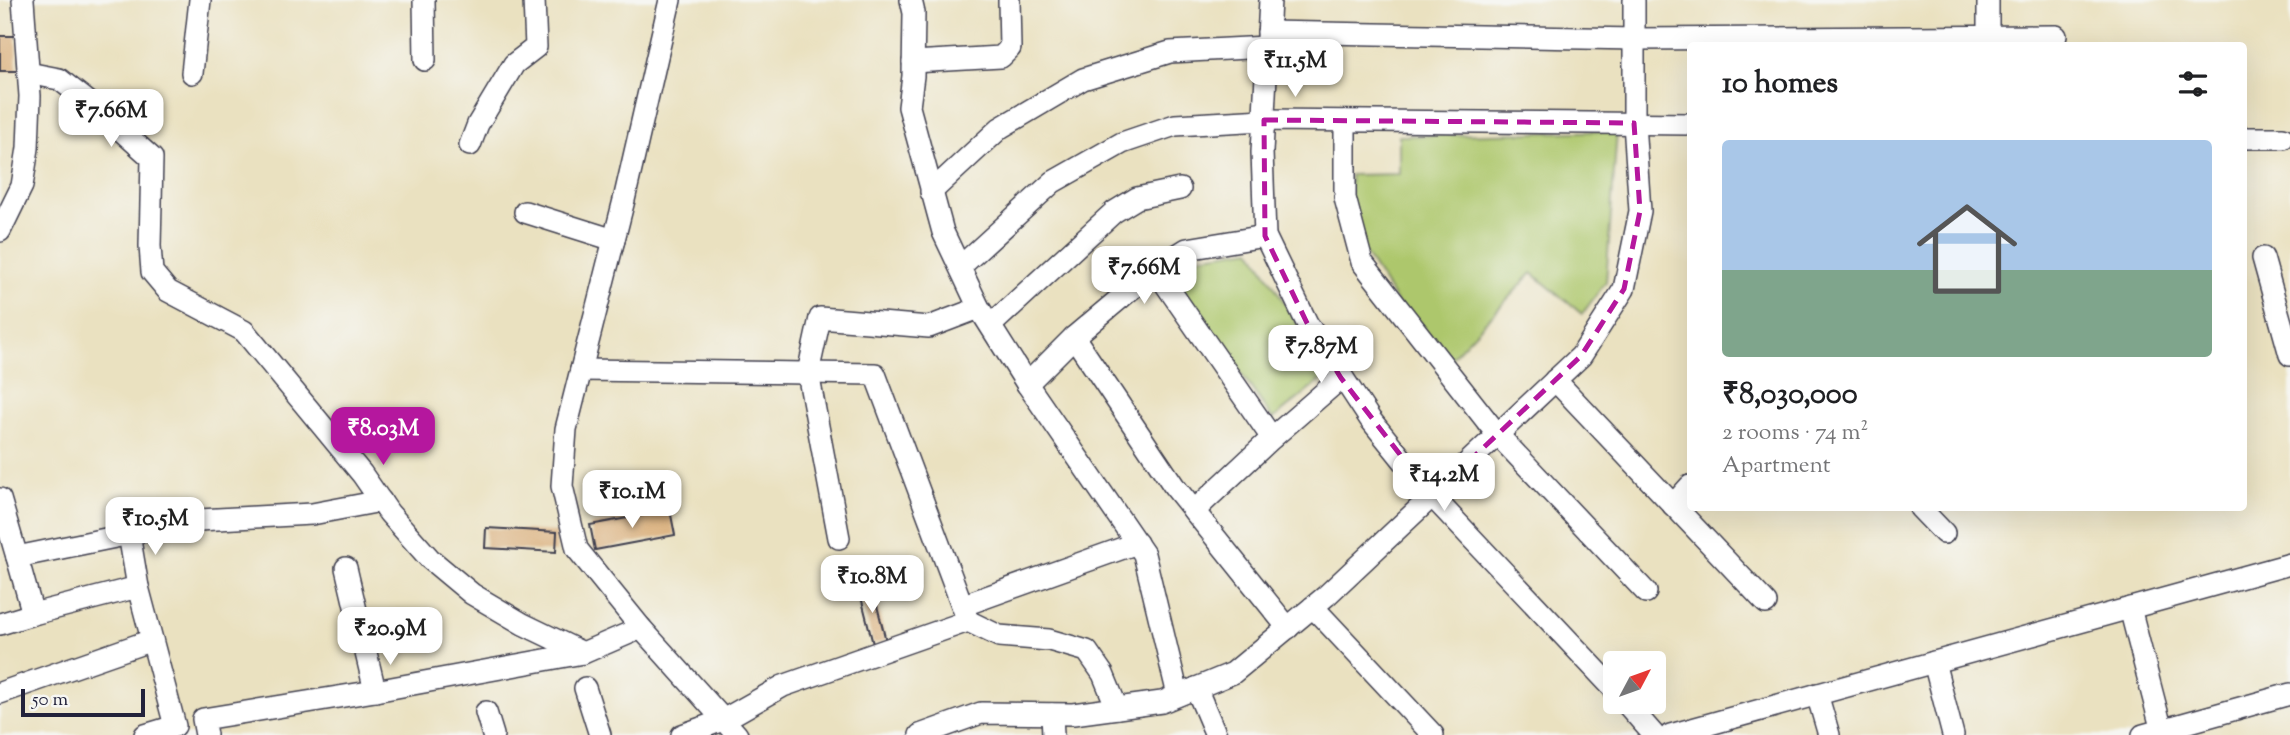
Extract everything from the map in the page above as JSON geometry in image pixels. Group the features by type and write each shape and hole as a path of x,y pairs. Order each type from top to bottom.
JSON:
{"street":[{"path":"0,231 22,186 28,148 30,96 23,0"},
{"path":"192,73 200,0"},
{"path":"424,0 425,60"},
{"path":"470,145 478,124 514,64 536,47 534,0"},
{"path":"670,0 614,240 566,429 562,486 577,549 641,628 730,728"},
{"path":"911,0 914,13 909,107 943,232 985,317 1027,384 1144,554 1187,691 1216,735"},
{"path":"913,62 1001,57 1010,48 1009,0"},
{"path":"1270,0 1262,152 1265,236 1307,323 1370,419 1432,496 1603,677"},
{"path":"920,735 981,713 1052,724 1073,714 1162,702 1233,673 1312,607 1581,356 1624,289 1640,211 1634,123 1634,0"},
{"path":"1988,0 1988,41"},
{"path":"931,192 1000,128 1083,79 1170,52 1268,40 1988,41 1988,38 2056,36"},
{"path":"28,73 59,79 152,158 152,272 168,291 244,331 430,559 471,594 523,624 583,653"},
{"path":"961,267 1053,182 1122,143 1175,125 1264,120 1687,124"},
{"path":"1345,121 1345,198 1362,262 1497,434 1646,592"},
{"path":"2247,138 2283,138"},
{"path":"839,538 808,373 820,318 929,327 985,317 1114,212 1137,198 1180,189"},
{"path":"525,212 614,240"},
{"path":"1027,384 1074,337 1155,269 1187,249 1265,236"},
{"path":"2263,258 2290,355"},
{"path":"1155,269 1272,438"},
{"path":"1074,337 1174,486 1288,628"},
{"path":"581,370 875,374 966,613 999,636 1049,640 1087,651 1103,674 1117,708"},
{"path":"1194,511 1341,378"},
{"path":"1555,380 1766,604"},
{"path":"1673,505 1687,489"},
{"path":"0,499 33,614"},
{"path":"18,557 199,520 312,514 381,502"},
{"path":"1923,511 1944,533"},
{"path":"130,534 138,587 175,726 145,735"},
{"path":"682,735 730,728 783,686 1137,543"},
{"path":"1670,735 1698,731 1817,694 2290,564"},
{"path":"346,568 375,691"},
{"path":"0,624 138,587"},
{"path":"1312,607 1433,735"},
{"path":"2130,608 2156,733 2290,694"},
{"path":"204,727 375,691 583,653 641,628"},
{"path":"0,693 152,640"},
{"path":"1934,662 1953,735"},
{"path":"585,688 600,735"},
{"path":"1817,694 1829,735"},
{"path":"486,712 494,735"},
{"path":"1636,714 1654,735"}],"highlighted area":[{"path":"1264,120 1634,123 1640,211 1624,289 1581,356 1432,496 1341,378 1307,323 1265,236"}],"green space":[{"path":"1617,131 1606,282 1582,314 1532,273 1441,369 1352,234 1350,175 1399,174 1399,136"},
{"path":"1251,249 1329,374 1273,419 1170,273 1192,258"}],"building":[{"path":"0,36 16,36 17,71 0,71"},
{"path":"670,510 675,535 595,550 590,525"},
{"path":"486,528 557,532 556,552 485,548"},
{"path":"872,586 886,641 873,644 859,589"}]}
